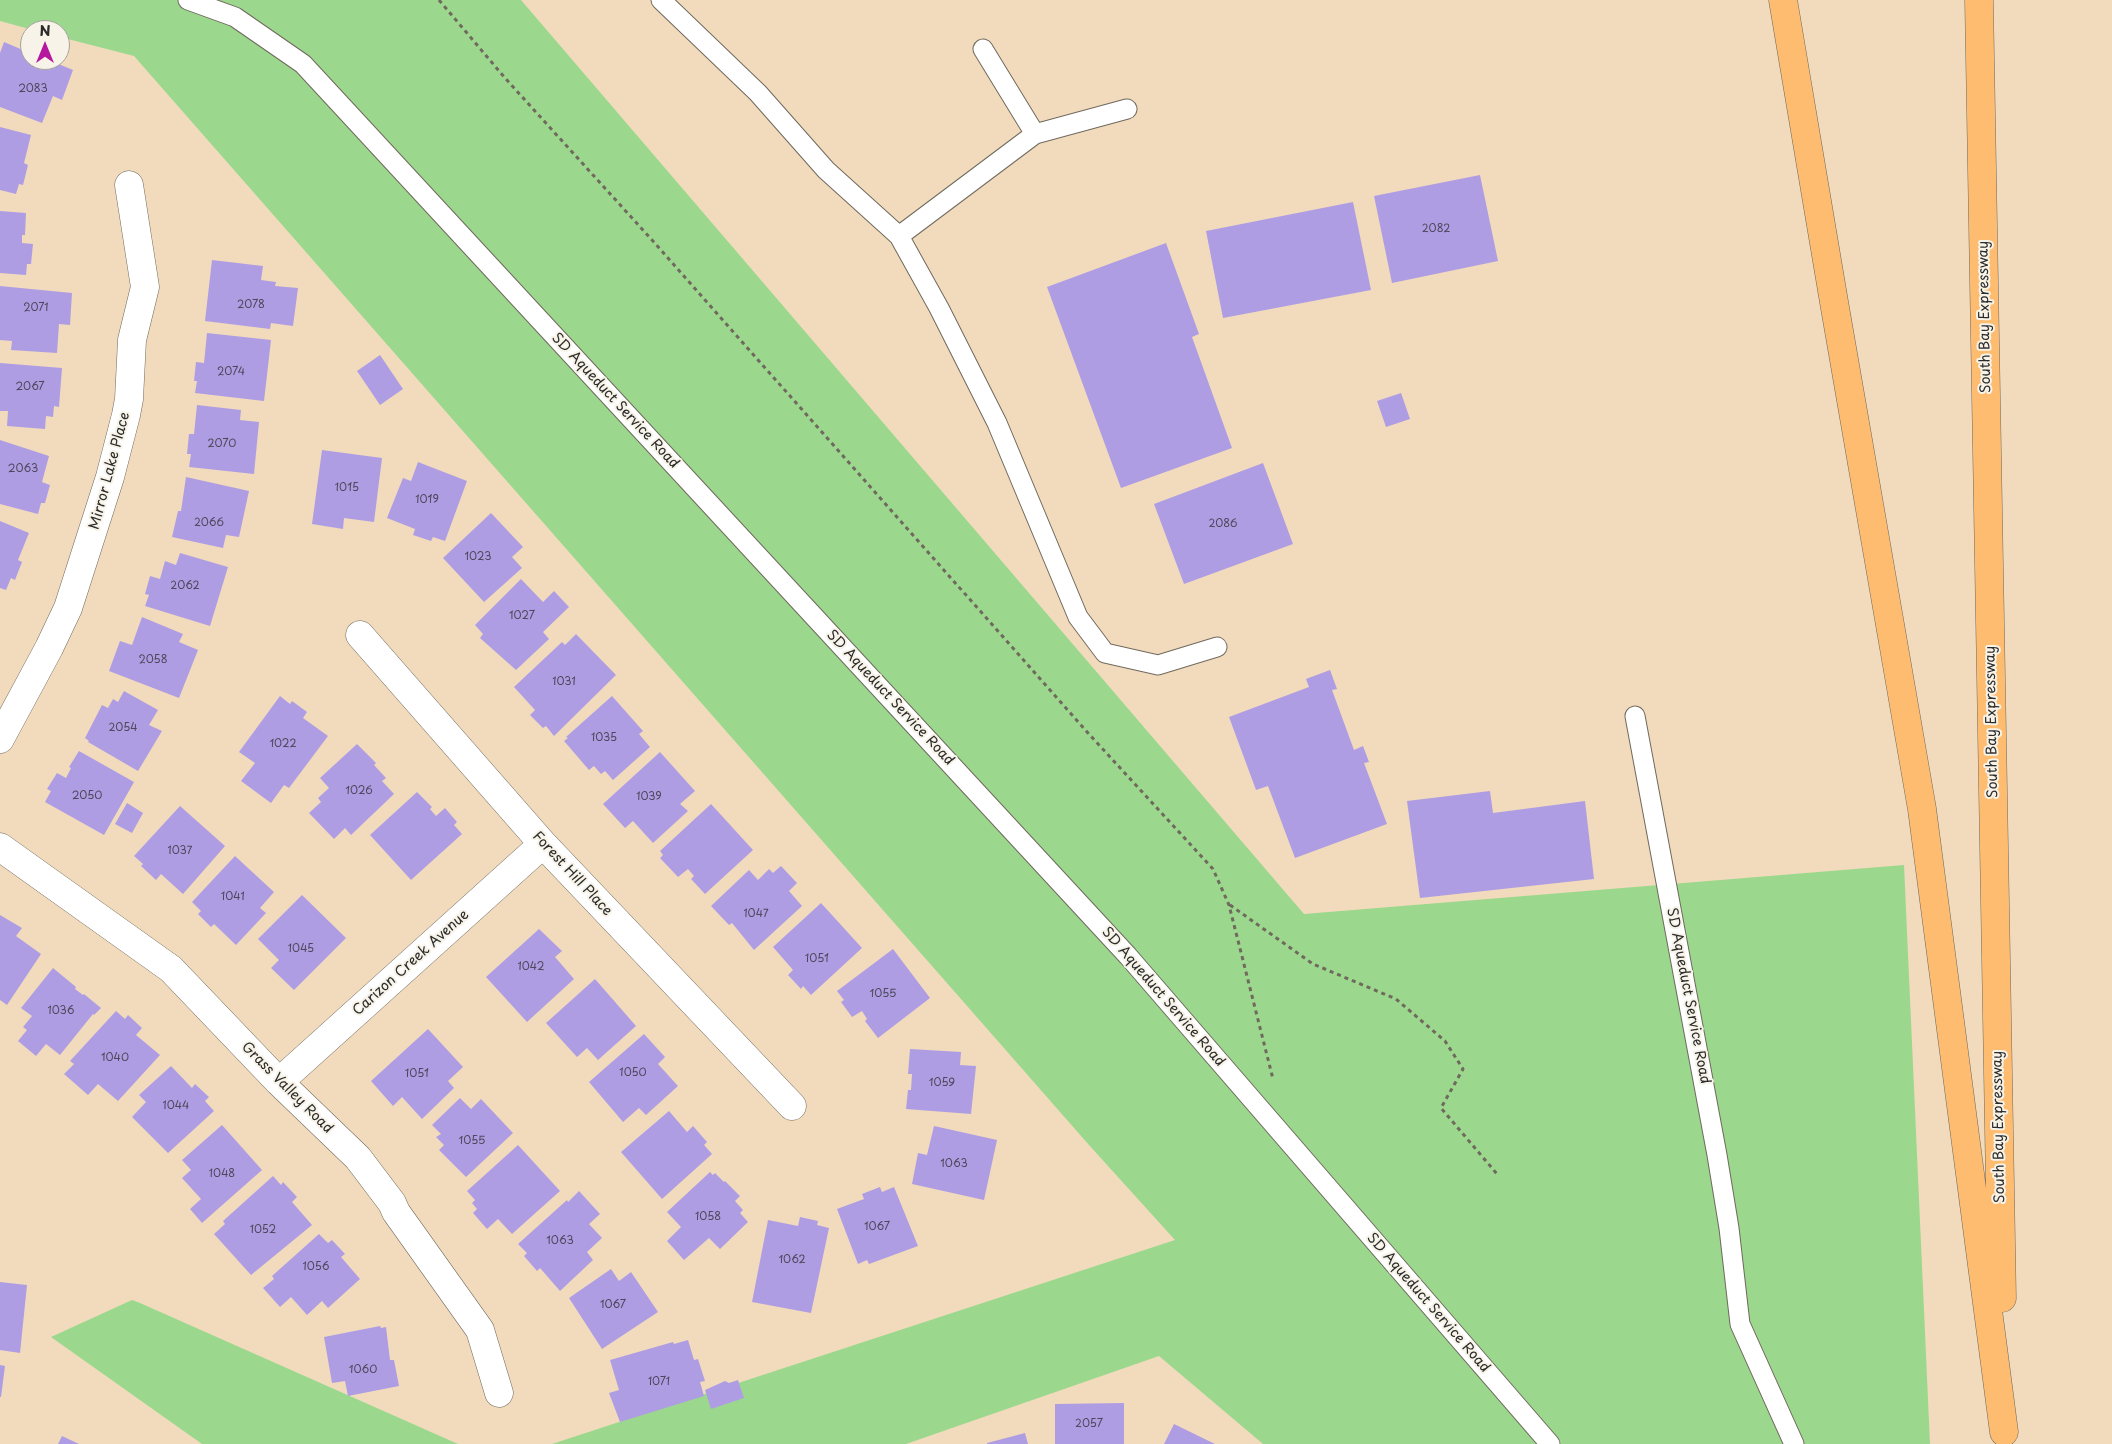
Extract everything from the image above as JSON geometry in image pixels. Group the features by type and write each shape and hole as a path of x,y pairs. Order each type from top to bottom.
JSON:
{"highway":[{"path":"1784,0 1835,312 1922,809 2004,1438"},
{"name":"South Bay Expressway","path":"1979,0 2004,1438"}],"street":[{"name":"Mirror Lake Place","path":"0,739 49,648 68,608 110,477 126,415 129,399 132,340 145,287 129,185"},
{"name":"Forest Hill Place","path":"360,635 543,844 792,1106"},
{"name":"Carizon Creek Avenue","path":"279,1082 543,844"},
{"name":"Grass Valley Road","path":"0,847 171,969 279,1082 358,1158 392,1203 396,1212 480,1330 499,1393"}],"lane":[{"name":"SD Aqueduct Service Road","path":"188,0 234,17 303,64 1128,956 1550,1444"},
{"path":"661,0 758,93 826,170 899,236 939,308 997,423 1078,617 1105,653 1158,665 1217,647"},
{"path":"983,49 1035,134"},
{"path":"899,236 1035,134 1127,109"},
{"name":"SD Aqueduct Service Road","path":"1635,716 1717,1155 1729,1228 1740,1324 1794,1444"}],"path":[{"path":"439,0 505,78 652,240 1088,733 1213,869 1229,905 1275,1086"},
{"path":"1229,905 1313,964 1396,999 1445,1041 1463,1069 1441,1108 1497,1174"}],"green space":[{"path":"0,0 521,0 1304,914 1904,865 1930,1444 1263,1444 1159,1356 906,1444 552,1444 1175,1240 1089,1145 134,56 70,40 70,20 20,20 20,26 0,21"},
{"path":"132,1300 458,1444 202,1444 51,1337"}],"building":[{"path":"4,42 20,49 20,70 73,70 62,100 53,96 42,123 0,107 0,53"},
{"path":"0,127 31,135 24,163 28,165 23,185 19,184 16,194 0,190"},
{"path":"1480,175 1498,261 1392,283 1374,196"},
{"path":"1353,202 1371,290 1223,318 1206,231"},
{"path":"0,211 26,213 25,235 22,235 22,243 33,244 31,264 27,264 26,275 0,273"},
{"path":"1166,243 1199,334 1192,337 1232,448 1121,488 1047,287"},
{"path":"212,260 263,266 261,280 276,282 275,286 298,288 293,326 271,323 270,329 205,321"},
{"path":"0,286 72,293 70,325 59,324 57,353 11,350 12,341 0,340"},
{"path":"207,333 271,340 264,401 195,393 197,381 194,381 196,362 204,363"},
{"path":"380,355 403,389 380,405 357,371"},
{"path":"0,363 62,368 59,407 54,406 53,417 46,416 45,429 7,426 8,411 0,411"},
{"path":"1401,393 1410,419 1386,427 1377,401"},
{"path":"197,405 241,410 240,420 259,422 254,474 189,467 191,454 187,454 189,434 194,434"},
{"path":"0,440 49,456 42,482 50,485 45,503 41,503 38,514 0,504"},
{"path":"322,450 382,458 374,522 344,518 343,529 312,524"},
{"path":"418,462 467,481 445,541 433,537 431,541 413,535 415,529 387,518 403,478 411,481"},
{"path":"1263,463 1293,544 1184,584 1154,504"},
{"path":"186,477 249,491 239,537 226,535 223,548 172,537 178,511 181,511"},
{"path":"491,513 523,547 512,557 522,568 484,602 443,558"},
{"path":"0,521 29,533 18,560 22,562 15,580 11,578 6,590 0,588"},
{"path":"180,553 228,567 210,626 145,606 149,595 145,594 150,576 160,579 165,561 176,565"},
{"path":"521,579 543,602 554,591 569,607 543,632 549,639 516,670 480,638 483,634 475,625"},
{"path":"142,617 183,634 179,642 198,650 179,698 109,671 120,641 132,645"},
{"path":"576,634 616,675 554,736 546,726 543,728 530,715 535,710 514,687 562,642 565,645"},
{"path":"1330,670 1337,689 1332,690 1354,750 1363,746 1369,762 1364,763 1387,824 1295,858 1268,786 1256,790 1229,717 1309,687 1306,679"},
{"path":"124,691 158,710 149,725 162,731 138,771 88,742 85,738 102,705 108,708 113,699 118,702"},
{"path":"280,696 290,704 292,701 307,712 303,718 328,736 289,788 284,785 271,803 241,781 255,763 239,752"},
{"path":"612,696 643,731 639,734 650,747 613,780 605,771 601,774 594,766 589,770 564,741 568,738 566,737"},
{"path":"357,744 376,763 374,765 386,778 382,781 394,794 351,835 345,828 334,839 309,813 321,802 318,798 329,788 320,778"},
{"path":"79,751 134,782 104,835 45,802 51,791 47,789 57,773 66,778 71,768 69,767"},
{"path":"660,752 695,791 680,804 688,811 653,843 633,821 625,828 603,804"},
{"path":"1490,791 1493,813 1585,801 1594,879 1420,898 1407,801"},
{"path":"417,792 432,807 430,809 436,816 445,808 457,822 454,825 462,834 411,880 370,835"},
{"path":"127,803 143,813 132,833 115,824"},
{"path":"711,804 753,850 705,894 691,879 694,876 688,869 678,877 660,858 663,855 660,851"},
{"path":"180,806 225,846 183,894 161,874 156,880 141,866 143,864 134,856"},
{"path":"235,856 274,892 260,908 266,913 236,945 214,924 211,927 198,914 201,911 192,902"},
{"path":"781,866 797,883 789,891 802,906 754,950 732,923 729,925 711,906 749,870 758,880 769,869 773,873"},
{"path":"302,895 346,938 294,990 271,968 279,960 258,939"},
{"path":"821,903 862,948 811,995 803,986 801,989 788,975 793,970 773,947"},
{"path":"0,915 22,928 16,936 41,954 7,1005 0,1000"},
{"path":"539,929 562,951 555,957 574,979 527,1022 486,977"},
{"path":"893,949 930,998 878,1038 865,1021 867,1019 862,1011 852,1017 841,1002 844,1000 837,991"},
{"path":"53,968 76,987 75,989 101,1008 93,1014 60,1055 46,1044 36,1056 18,1041 27,1030 23,1027 32,1016 21,1008"},
{"path":"595,979 636,1026 598,1060 587,1048 577,1057 546,1023"},
{"path":"116,1011 125,1019 128,1015 142,1028 136,1035 160,1055 118,1101 98,1084 88,1095 64,1074 74,1064 70,1061"},
{"path":"428,1029 463,1067 448,1081 454,1088 422,1119 402,1097 393,1106 371,1081"},
{"path":"644,1034 665,1057 658,1064 678,1086 646,1115 639,1108 623,1122 589,1082"},
{"path":"910,1049 961,1052 960,1065 976,1066 971,1114 906,1109 908,1090 911,1090 912,1074 908,1074"},
{"path":"171,1066 192,1088 195,1084 209,1097 205,1101 214,1111 168,1153 132,1117 146,1102 139,1095"},
{"path":"460,1098 471,1109 481,1099 513,1133 466,1177 439,1150 444,1145 436,1137 441,1134 432,1125"},
{"path":"669,1111 687,1132 693,1126 707,1142 704,1145 712,1154 662,1199 621,1152"},
{"path":"222,1125 262,1170 202,1223 190,1209 201,1199 182,1178 191,1170 182,1160"},
{"path":"934,1126 997,1140 984,1200 912,1184 918,1153 927,1155"},
{"path":"518,1145 560,1191 512,1234 498,1219 487,1229 473,1213 477,1209 472,1203 475,1200 467,1191"},
{"path":"710,1172 713,1175 715,1173 725,1181 740,1196 735,1201 743,1210 740,1213 748,1222 720,1249 709,1238 684,1260 667,1241 681,1227 667,1212"},
{"path":"273,1176 281,1185 283,1182 297,1197 292,1202 312,1225 251,1275 214,1234 225,1224 223,1221"},
{"path":"880,1187 882,1192 894,1187 918,1246 869,1264 867,1260 858,1264 837,1209 864,1199 862,1194"},
{"path":"579,1191 600,1214 589,1224 602,1238 587,1252 593,1260 560,1291 540,1268 537,1271 524,1256 527,1253 518,1244"},
{"path":"800,1217 818,1221 817,1225 829,1228 811,1313 752,1302 768,1220 798,1226"},
{"path":"319,1234 328,1243 332,1240 345,1254 341,1257 360,1279 328,1308 322,1301 307,1315 291,1297 280,1307 263,1288 274,1279 272,1276"},
{"path":"611,1269 619,1281 631,1272 658,1312 602,1349 569,1298"},
{"path":"0,1282 27,1285 20,1353 0,1350"},
{"path":"380,1326 381,1328 386,1327 390,1360 394,1360 399,1386 348,1396 345,1381 332,1383 324,1337"},
{"path":"688,1340 694,1360 698,1359 705,1381 700,1382 704,1396 620,1422 609,1393 619,1390 610,1360 673,1342 674,1344"},
{"path":"0,1365 5,1366 1,1397 0,1397"},
{"path":"738,1380 744,1398 711,1409 705,1390 725,1381 729,1383"},
{"path":"1124,1403 1124,1444 1055,1444 1055,1404"},
{"path":"1174,1424 1215,1444 1164,1444"},
{"path":"1025,1433 1028,1444 987,1444 987,1443"},
{"path":"62,1436 79,1444 58,1444"}]}
